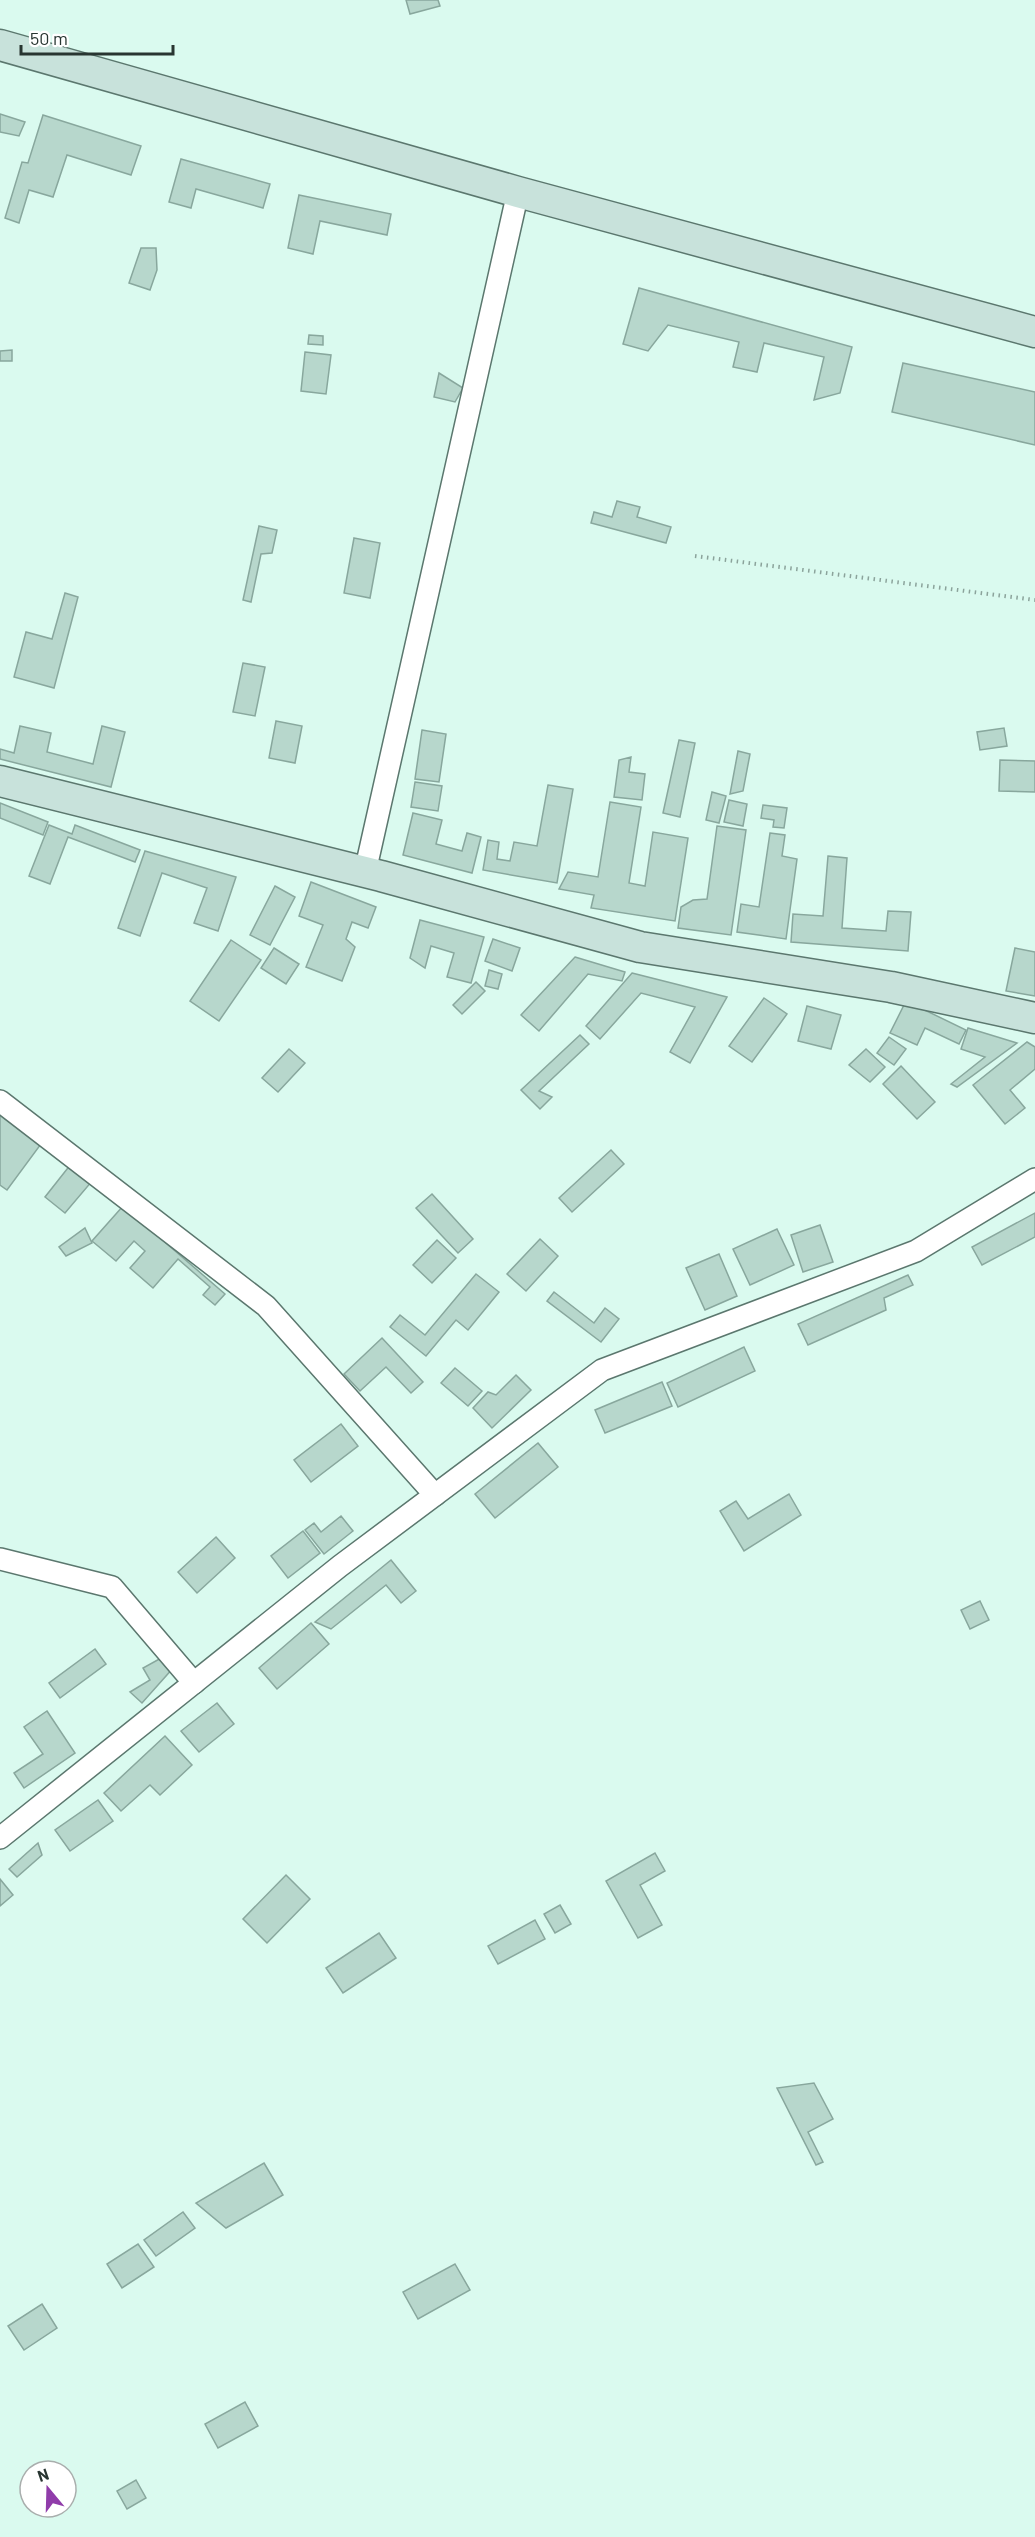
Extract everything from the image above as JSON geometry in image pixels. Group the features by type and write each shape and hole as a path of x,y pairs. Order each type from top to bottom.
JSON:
{"main road":[{"path":"0,45 519,192 1035,332"},
{"path":"0,781 365,872 640,947 891,987 1035,1018"}],"street":[{"path":"365,872 519,192"},
{"path":"0,1101 266,1306 435,1495"},
{"path":"0,1838 340,1566 602,1370 916,1251 1035,1179"},
{"path":"0,1559 112,1587 194,1683"}],"path":[{"path":"695,556 1035,600"}],"building":[{"path":"406,0 438,0 440,6 410,14"},
{"path":"0,114 25,122 19,136 0,132"},
{"path":"43,115 141,146 131,175 67,155 53,197 29,190 19,223 5,218 22,162 28,163"},
{"path":"181,159 270,184 263,208 196,189 191,208 169,202"},
{"path":"299,195 391,214 387,235 320,221 313,254 288,248"},
{"path":"141,248 156,248 157,270 150,290 129,283"},
{"path":"639,288 852,347 840,393 814,400 824,357 764,343 757,372 733,367 739,342 668,325 648,351 623,344"},
{"path":"309,335 323,336 323,345 308,344"},
{"path":"12,350 12,361 0,361 0,351"},
{"path":"305,352 331,355 326,394 301,391"},
{"path":"903,363 1035,392 1035,445 892,412"},
{"path":"439,373 463,388 455,402 434,397"},
{"path":"617,501 640,507 637,517 671,527 666,543 591,523 594,512 612,517"},
{"path":"259,526 277,530 272,553 261,554 251,602 243,600"},
{"path":"354,538 380,543 370,598 344,593"},
{"path":"65,593 78,597 54,688 14,677 26,632 52,639"},
{"path":"243,663 265,667 255,716 233,712"},
{"path":"276,721 302,726 295,763 269,758"},
{"path":"20,726 51,733 47,752 93,764 102,726 125,732 111,787 0,759 0,749 14,753"},
{"path":"1004,728 1007,746 980,750 977,732"},
{"path":"422,730 446,734 439,782 415,779"},
{"path":"679,740 695,743 680,817 663,813"},
{"path":"738,751 750,754 743,791 730,794"},
{"path":"631,757 629,772 645,774 642,800 614,797 619,760"},
{"path":"1000,760 1035,761 1035,792 999,791"},
{"path":"415,782 442,786 438,811 411,807"},
{"path":"548,785 573,789 557,883 483,870 488,840 499,842 497,859 510,861 514,842 537,846"},
{"path":"712,792 726,796 719,823 706,820"},
{"path":"729,800 747,804 743,826 724,822"},
{"path":"610,802 641,807 629,883 645,886 653,832 688,838 675,921 591,908 594,895 559,889 568,872 598,877"},
{"path":"0,803 48,822 43,835 0,818"},
{"path":"763,805 787,808 784,828 773,827 774,820 761,818"},
{"path":"413,813 442,820 436,844 462,851 467,833 481,837 472,873 403,855"},
{"path":"49,825 72,834 75,825 140,850 135,862 68,837 50,884 29,876"},
{"path":"717,826 746,830 731,935 678,928 681,907 693,900 707,899"},
{"path":"770,833 785,835 782,856 797,859 786,939 737,932 741,904 759,907"},
{"path":"145,851 236,877 218,931 194,923 207,888 162,873 140,936 118,928"},
{"path":"828,856 847,858 842,928 886,931 888,911 911,912 908,951 791,942 793,914 823,916"},
{"path":"311,882 376,907 368,928 352,922 346,939 355,947 342,981 306,967 323,925 299,916"},
{"path":"275,886 295,897 270,945 250,935"},
{"path":"420,920 484,937 471,983 447,977 454,953 431,946 425,968 410,958"},
{"path":"493,939 520,948 512,971 485,961"},
{"path":"231,940 261,960 219,1021 190,1001"},
{"path":"274,948 299,964 286,984 261,968"},
{"path":"1015,948 1035,952 1035,996 1006,991"},
{"path":"575,957 625,972 622,981 588,974 539,1031 521,1015"},
{"path":"489,970 502,974 498,989 485,986"},
{"path":"632,973 727,997 690,1063 670,1052 695,1007 641,993 600,1039 586,1026"},
{"path":"476,982 485,991 462,1014 453,1005"},
{"path":"764,998 787,1014 752,1062 729,1046"},
{"path":"906,1001 966,1030 959,1044 925,1028 917,1045 890,1033"},
{"path":"807,1006 841,1015 831,1049 798,1041"},
{"path":"968,1028 1017,1043 957,1087 951,1084 985,1057 961,1049"},
{"path":"580,1035 589,1044 539,1091 552,1097 540,1109 521,1090"},
{"path":"889,1037 906,1049 894,1065 877,1053"},
{"path":"1027,1042 1035,1047 1035,1069 1010,1090 1025,1108 1005,1124 973,1085"},
{"path":"289,1049 305,1063 278,1092 262,1078"},
{"path":"866,1049 885,1067 870,1082 849,1065"},
{"path":"901,1066 935,1102 917,1119 883,1084"},
{"path":"0,1114 41,1144 7,1190 0,1185"},
{"path":"611,1150 624,1164 572,1212 559,1198"},
{"path":"71,1164 93,1180 65,1213 45,1197"},
{"path":"432,1194 473,1239 458,1253 416,1208"},
{"path":"123,1206 225,1294 215,1305 203,1295 210,1287 178,1259 153,1288 130,1268 145,1251 134,1241 116,1261 92,1241"},
{"path":"1035,1213 1035,1237 982,1265 972,1247"},
{"path":"820,1225 833,1262 803,1272 791,1235"},
{"path":"85,1228 92,1243 66,1256 59,1247"},
{"path":"777,1229 794,1265 750,1285 733,1249"},
{"path":"540,1239 558,1256 526,1291 507,1274"},
{"path":"437,1240 456,1258 432,1283 413,1265"},
{"path":"719,1254 737,1296 705,1310 686,1268"},
{"path":"476,1274 499,1292 468,1330 456,1320 426,1356 390,1327 400,1315 425,1335"},
{"path":"908,1275 913,1285 884,1298 886,1310 808,1345 798,1324"},
{"path":"554,1292 594,1323 605,1308 619,1319 601,1342 547,1301"},
{"path":"382,1338 423,1382 411,1393 386,1367 360,1391 344,1374"},
{"path":"744,1347 755,1371 678,1407 667,1383"},
{"path":"455,1368 482,1391 468,1406 441,1383"},
{"path":"516,1375 531,1390 492,1428 473,1408 488,1392 496,1395"},
{"path":"662,1382 672,1406 605,1433 595,1410"},
{"path":"341,1424 358,1446 311,1482 294,1460"},
{"path":"538,1443 558,1467 495,1518 475,1494"},
{"path":"789,1494 801,1515 744,1551 720,1511 736,1501 748,1519"},
{"path":"341,1516 353,1531 324,1554 305,1530 314,1523 321,1532"},
{"path":"303,1531 320,1553 288,1578 271,1556"},
{"path":"216,1537 235,1558 197,1593 178,1572"},
{"path":"391,1560 416,1591 401,1603 386,1585 331,1629 315,1622"},
{"path":"980,1601 989,1620 970,1629 961,1610"},
{"path":"311,1623 329,1644 277,1689 259,1668"},
{"path":"95,1649 106,1664 60,1698 49,1683"},
{"path":"163,1657 174,1667 142,1703 130,1692 150,1680 143,1668"},
{"path":"217,1703 234,1724 199,1752 181,1731"},
{"path":"47,1711 75,1753 24,1788 14,1773 43,1754 24,1727"},
{"path":"165,1736 192,1765 160,1795 150,1785 121,1811 104,1793"},
{"path":"98,1800 113,1821 70,1851 55,1830"},
{"path":"38,1843 42,1855 17,1877 9,1869"},
{"path":"655,1853 665,1871 640,1885 662,1925 638,1938 606,1881"},
{"path":"286,1875 310,1899 267,1943 243,1919"},
{"path":"0,1879 13,1895 0,1906"},
{"path":"560,1905 571,1924 555,1933 544,1914"},
{"path":"535,1920 545,1939 498,1964 488,1946"},
{"path":"379,1933 396,1958 343,1993 326,1968"},
{"path":"814,2083 833,2119 808,2132 823,2162 816,2165 777,2088"},
{"path":"264,2163 283,2195 226,2228 196,2203"},
{"path":"183,2212 195,2228 156,2256 144,2240"},
{"path":"138,2244 154,2267 122,2288 107,2264"},
{"path":"455,2264 470,2290 418,2319 403,2292"},
{"path":"42,2304 57,2328 24,2350 8,2326"},
{"path":"245,2402 258,2426 218,2448 205,2424"},
{"path":"136,2480 146,2498 127,2509 117,2491"}]}
